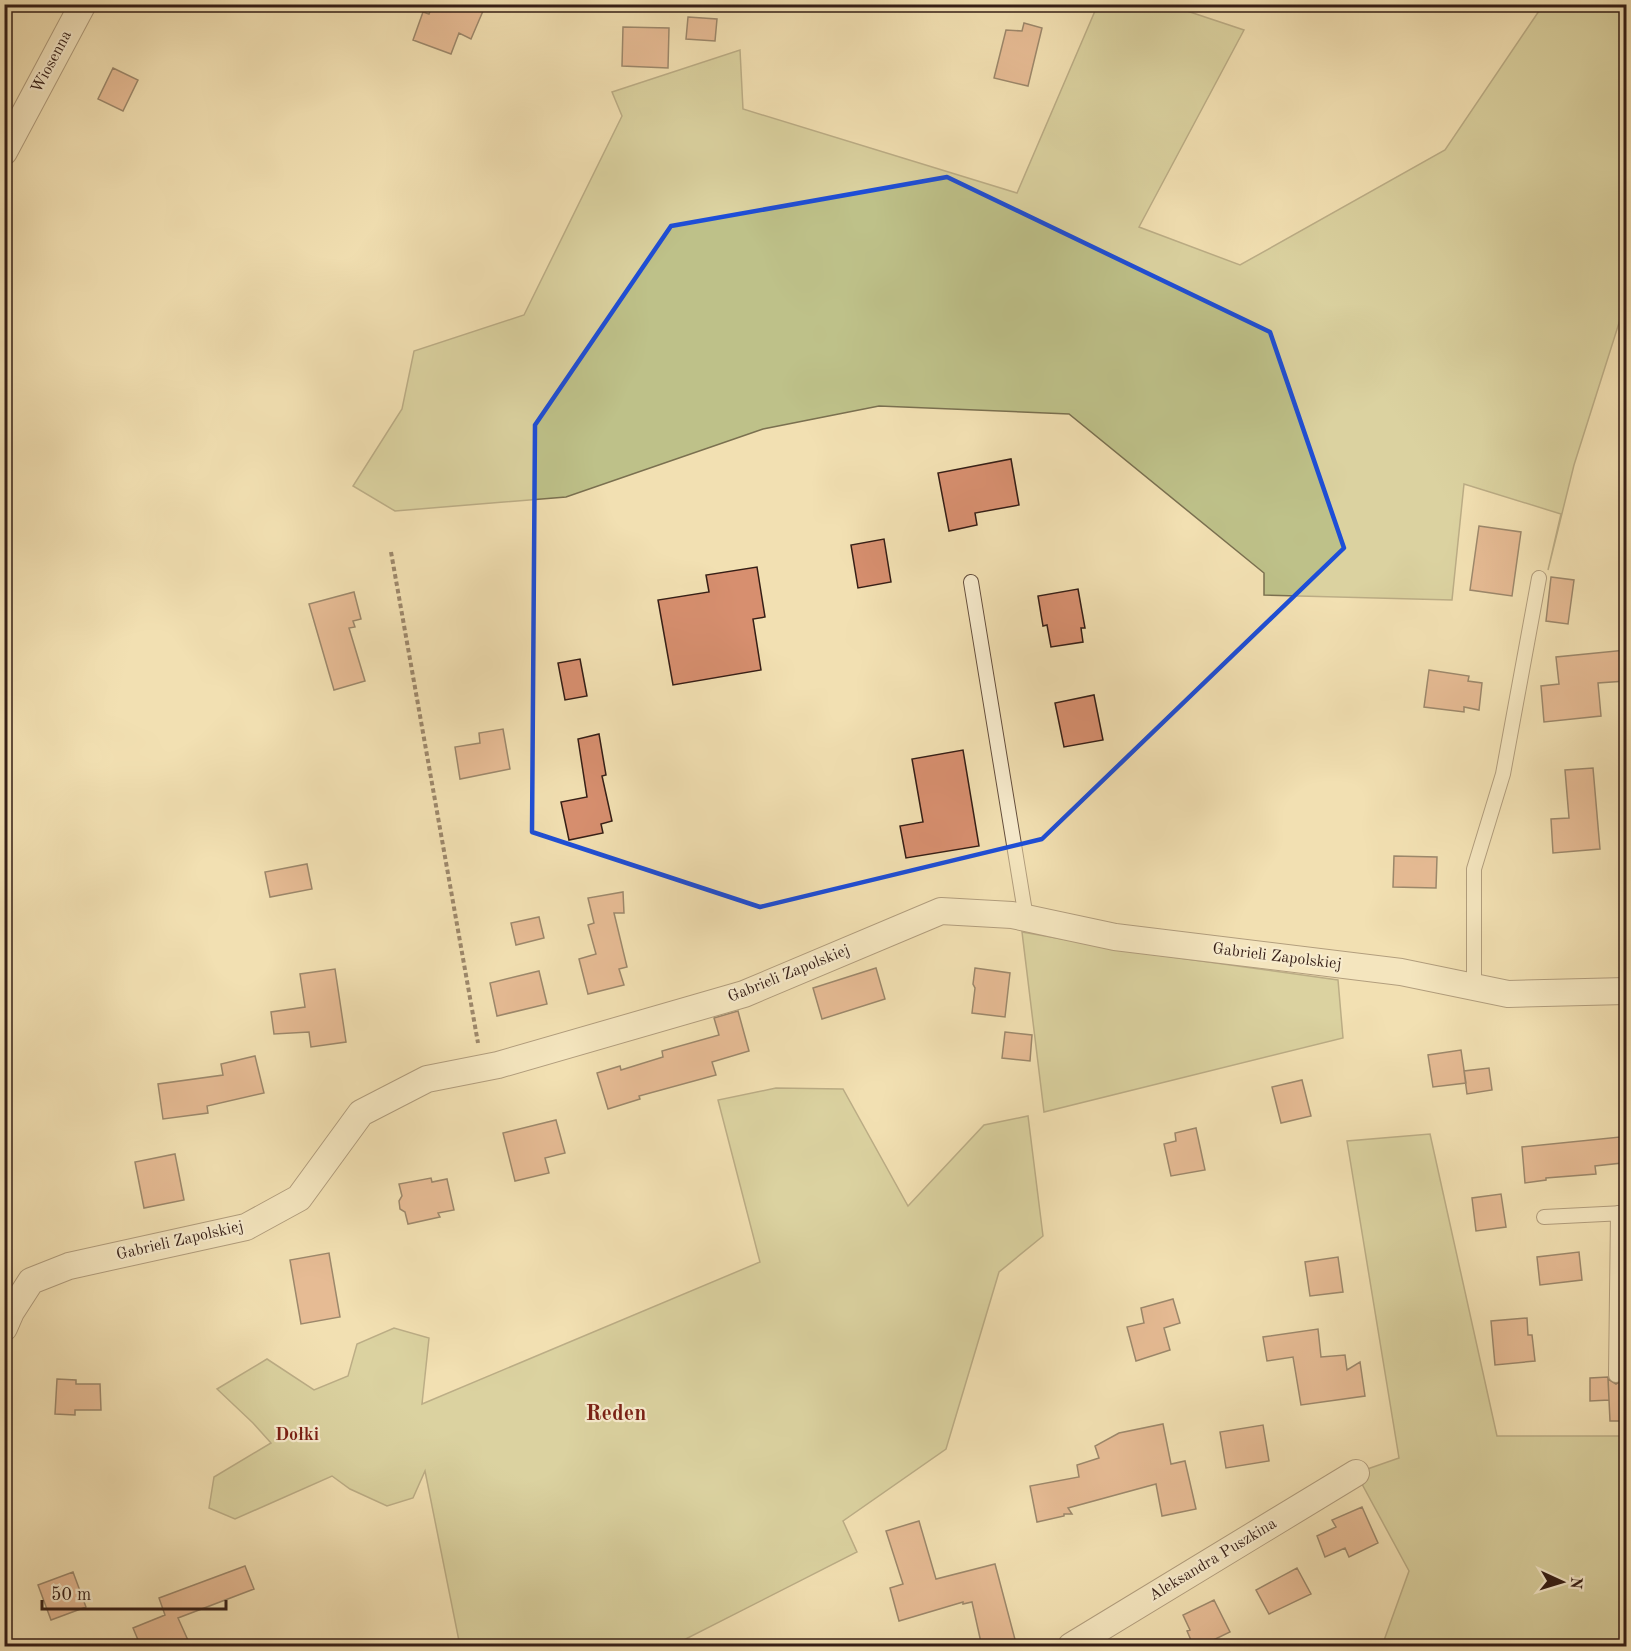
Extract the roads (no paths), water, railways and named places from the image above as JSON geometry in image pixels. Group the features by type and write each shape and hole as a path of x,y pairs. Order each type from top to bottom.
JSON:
{"street":[{"name":"Wiosenna","path":"4,152 83,4"},
{"name":"Gabrieli Zapolskiej","path":"4,1328 11,1312 31,1281 69,1266 246,1227 299,1198 361,1113 427,1079 483,1068 744,994 941,911 1012,915 1115,936 1401,972 1508,994 1626,991"},
{"name":"Aleksandra Puszkina","path":"1071,1647 1356,1473"}],"lane":[{"path":"1474,987 1474,869 1503,774 1539,578"},
{"path":"971,582 1026,918"},
{"path":"1544,1216 1622,1213 1616,1375"}],"district":[{"name":"Reden","path":"616,1414"},
{"name":"Dołki","path":"297,1435"}]}
